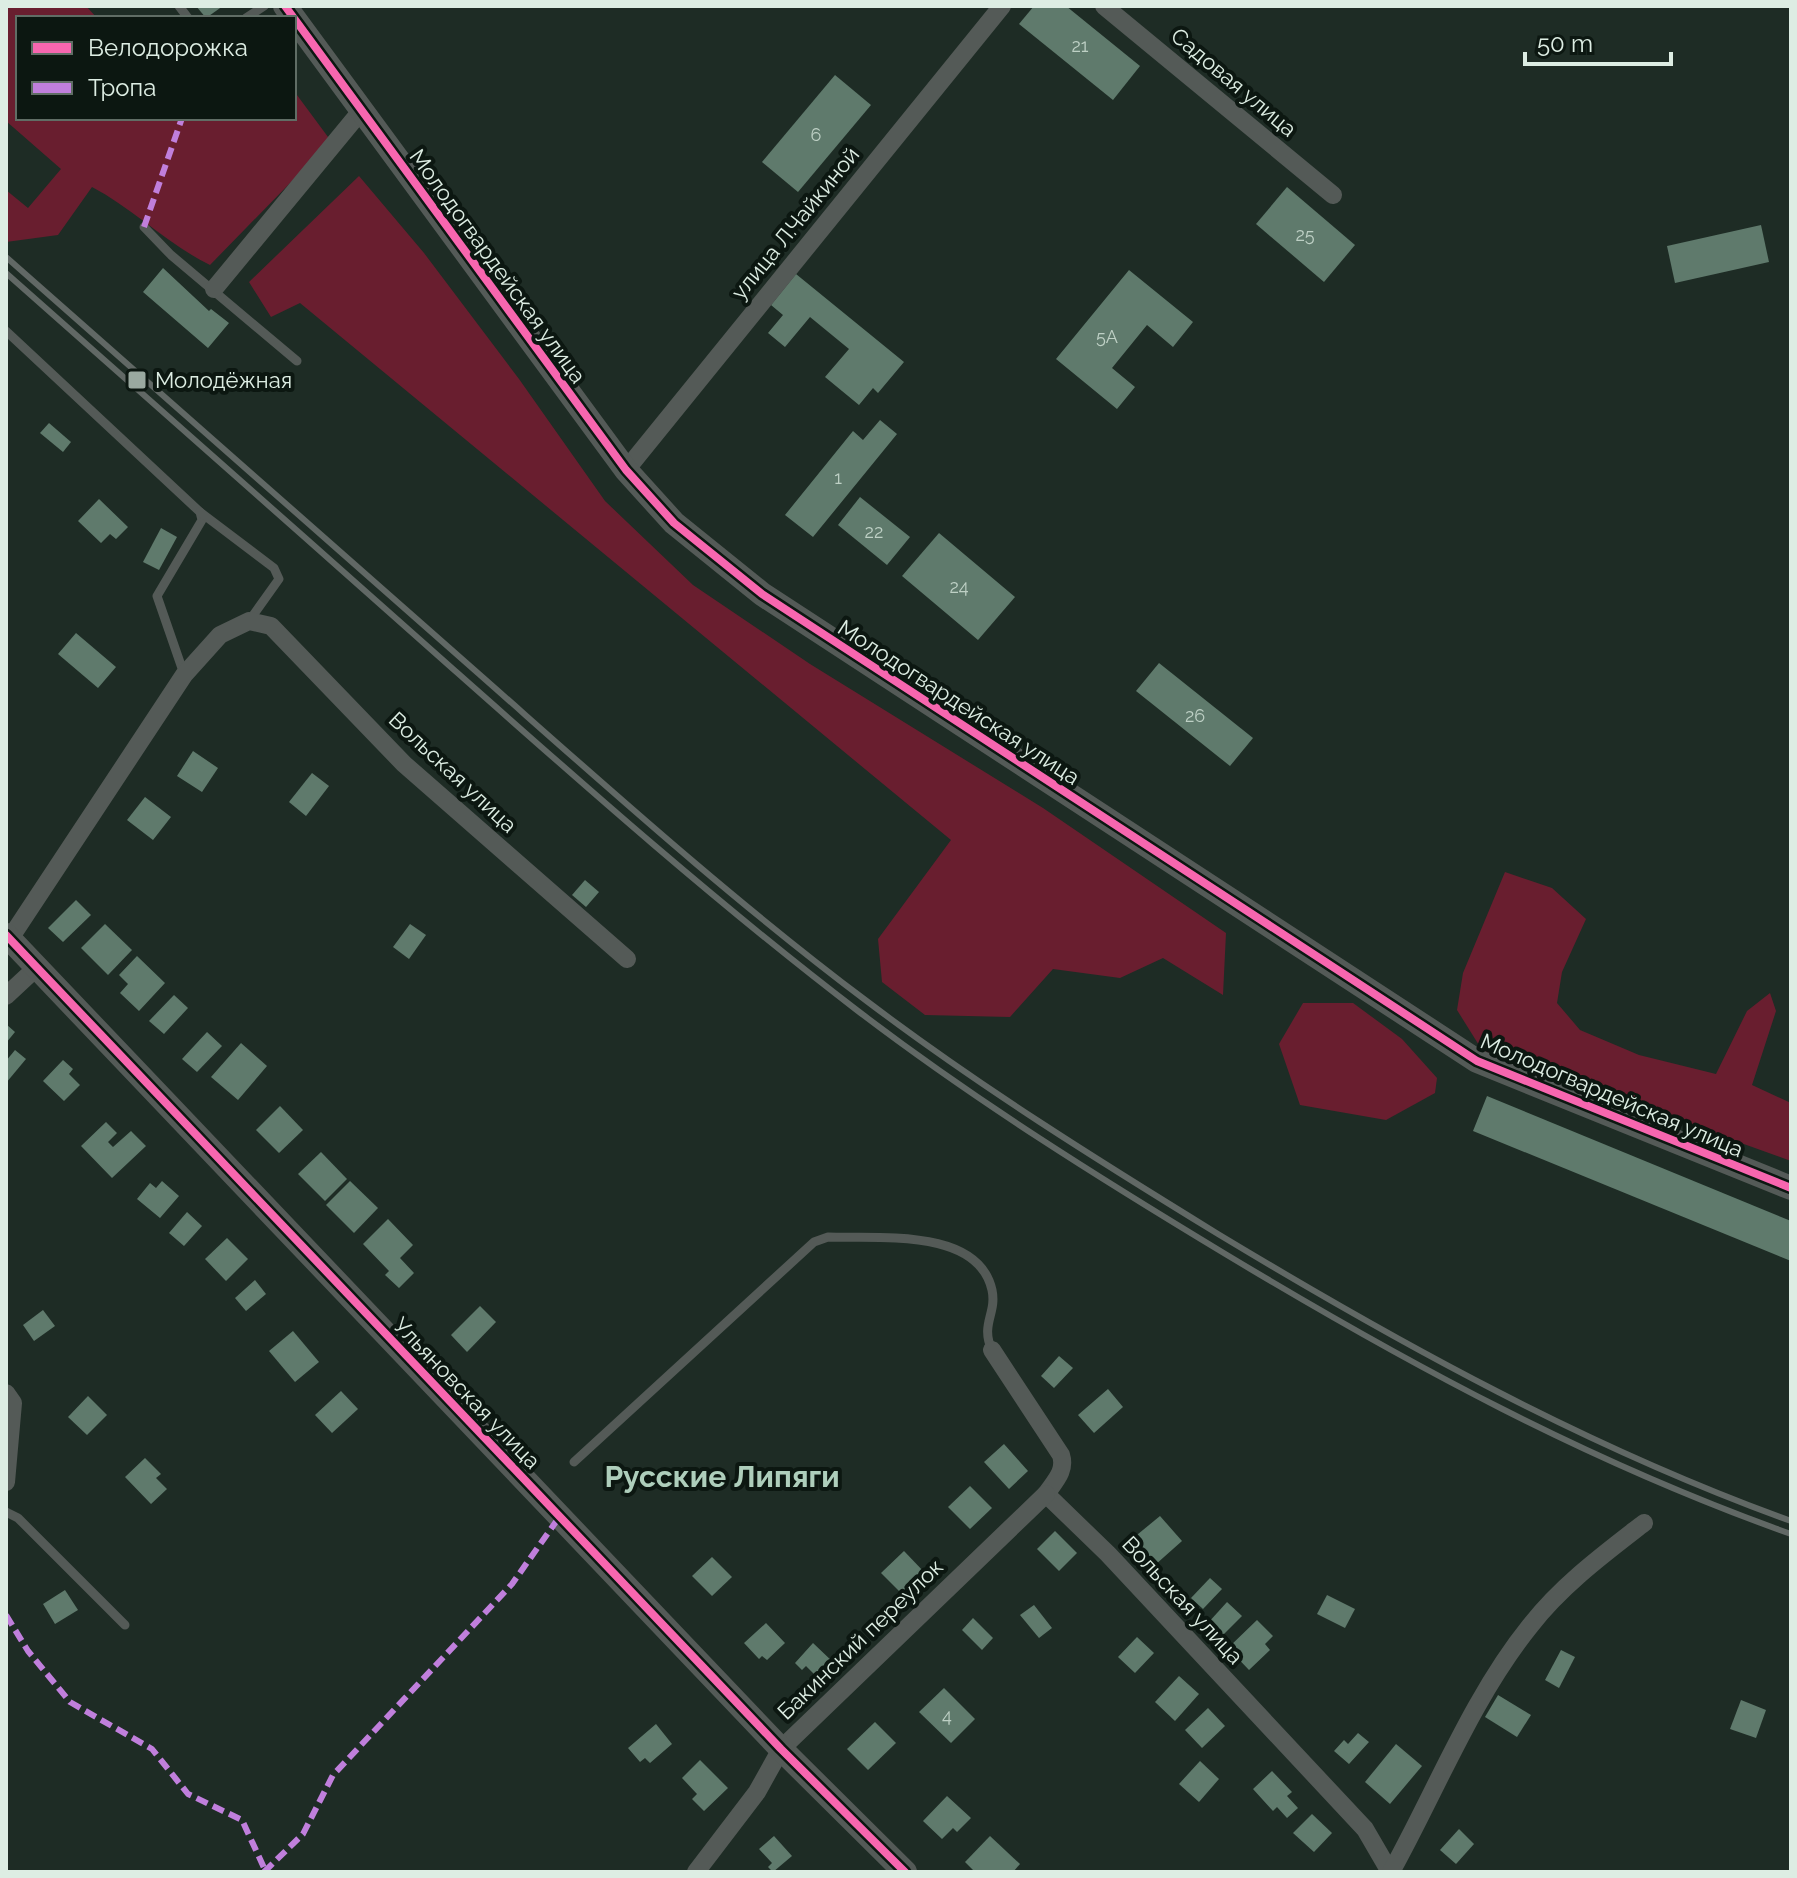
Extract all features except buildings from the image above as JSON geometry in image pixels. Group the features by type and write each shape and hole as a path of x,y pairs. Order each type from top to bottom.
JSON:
{"street":[{"name":"улица Л.Чайкиной","path":"626,470 1002,6"},
{"name":"Садовая улица","path":"1104,6 1333,195"},
{"name":"Молодогвардейская улица","path":"296,21 626,470 674,523 762,594 1477,1061 1791,1188"},
{"path":"214,289 361,111"},
{"path":"8,938 118,781 184,675 220,635 249,621"},
{"name":"Вольская улица","path":"249,621 271,626 404,764 627,959"},
{"name":"Ульяновская улица","path":"8,938 781,1749 905,1872"},
{"path":"6,996 35,969"},
{"path":"992,1350 1061,1455 1064,1464 1061,1472 1046,1494"},
{"path":"6,1393 13,1403 6,1482"},
{"name":"Вольская улица","path":"1046,1494 1108,1554 1365,1829 1390,1872"},
{"name":"Бакинский переулок","path":"696,1872 757,1792 781,1749 1046,1494"},
{"path":"1390,1872 1486,1694 1530,1626 1581,1572 1644,1523"}],"lane":[{"path":"144,227 171,255 297,361"},
{"path":"6,331 200,512 274,568 279,579 249,621"},
{"path":"184,675 157,596 202,520 200,512"},
{"path":"574,1462 814,1242 828,1237 941,1242 967,1254 986,1277 992,1291 985,1331 992,1350"},
{"path":"6,1512 18,1518 125,1625"}],"shaded area":[{"path":"6,6 86,6 95,16 16,16 16,120 296,120 296,94 331,141 210,265 92,187 58,235 6,242 6,190 28,208 61,169 6,121"},
{"path":"359,176 424,253 519,379 605,501 693,585 810,664 1043,808 1226,933 1223,995 1163,958 1120,978 1053,969 1010,1017 925,1015 882,982 878,939 951,840 300,303 271,317 249,282"},
{"path":"1505,872 1552,888 1586,919 1562,972 1557,1003 1580,1030 1639,1055 1716,1074 1747,1011 1770,993 1776,1011 1752,1085 1791,1103 1791,1161 1482,1050 1457,1010 1463,973"},
{"path":"1303,1003 1353,1003 1402,1039 1437,1078 1435,1093 1386,1120 1300,1105 1279,1044"}],"railway":[{"path":"6,257 670,842 817,963 953,1063 1084,1151 1218,1234 1427,1354 1642,1461 1791,1521"},
{"path":"6,273 652,844 858,1011 948,1076 1180,1226 1295,1296 1433,1373 1643,1476 1791,1534"}],"marked path":[{"path":"144,227 181,120"},
{"path":"264,1872 303,1834 333,1775 512,1584 560,1516"},
{"path":"6,1615 28,1651 70,1702 152,1749 188,1794 242,1820 266,1872"}],"cycle path":[{"path":"285,6 292,16"},
{"path":"296,21 626,470 674,523 762,594 1477,1061 1791,1188"},
{"path":"6,935 781,1749 905,1872"}],"place":[{"name":"Молодёжная","path":"137,380"}],"district":[{"name":"Русские Липяги","path":"722,1476"}]}
